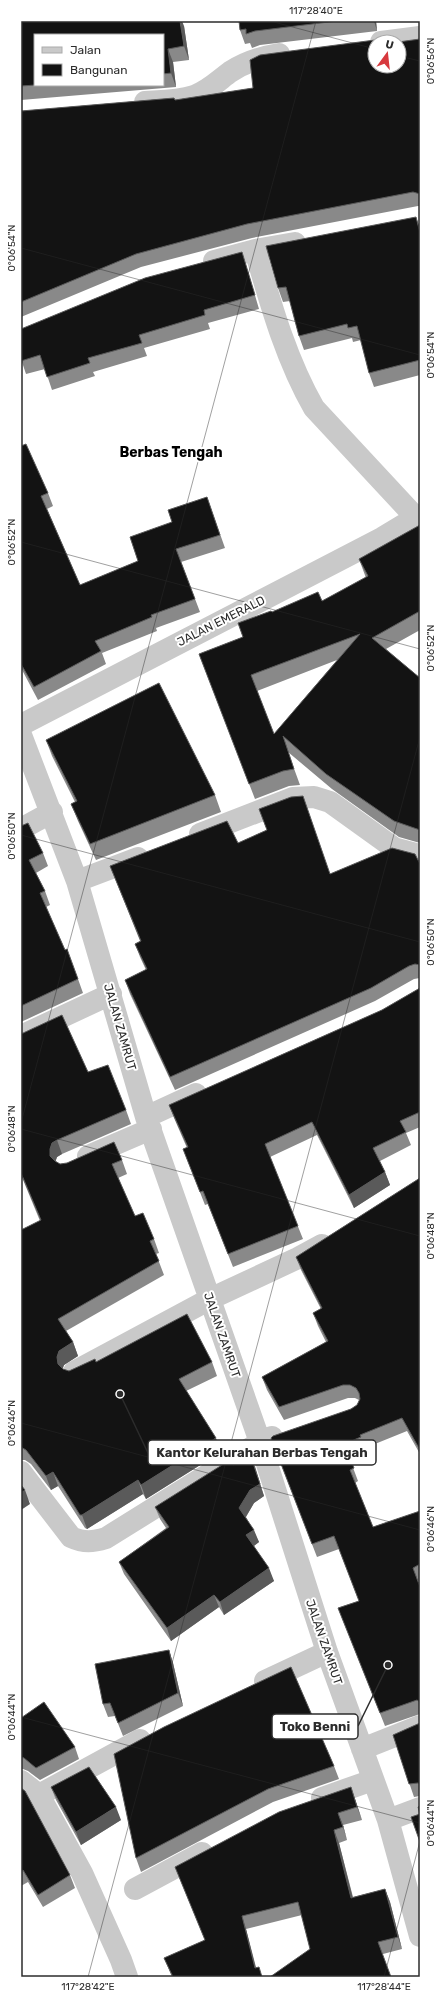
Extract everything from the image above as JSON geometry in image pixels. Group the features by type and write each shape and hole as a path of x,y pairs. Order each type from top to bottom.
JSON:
{"street":[{"path":"407,39 420,37"},
{"path":"122,104 176,100 194,96 211,88 230,72 262,56 299,52"},
{"path":"197,266 255,250 316,239"},
{"path":"255,250 280,334 302,388 314,408 340,438 419,518"},
{"name":"JALAN EMERALD","path":"21,725 419,518"},
{"name":"JALAN ZAMRUT","path":"21,735 52,812 77,881 149,1123 260,1442 326,1652 388,1820 420,1936"},
{"path":"182,841 293,798 314,798 330,802 394,848 420,855"},
{"path":"21,829 52,812"},
{"path":"77,881 159,850"},
{"path":"21,1036 111,994"},
{"path":"67,1165 149,1123 217,1085"},
{"path":"74,1372 210,1299 298,1258 338,1235"},
{"path":"21,1472 59,1523 72,1537 82,1542 95,1541 106,1538 260,1442 288,1432"},
{"path":"248,1689 326,1652"},
{"path":"362,1749 420,1726"},
{"path":"39,1794 156,1732"},
{"path":"301,1806 373,1780"},
{"path":"21,1781 39,1794 82,1873 121,1960 127,1977"},
{"path":"388,1820 420,1808"},
{"path":"135,1889 217,1845"}],"building":[{"path":"21,21 180,21 184,46 168,49 171,73 164,74 164,34 34,34 34,85 21,86"},
{"path":"239,21 337,21 255,31 246,34 246,29 240,30"},
{"path":"420,39 420,194 413,192 247,224 136,254 21,302 21,111 174,98 175,100 253,88 250,60 260,55 367,41 367,74 407,74 407,41"},
{"path":"416,217 420,233 420,360 369,373 357,326 348,328 347,324 299,336 286,287 278,288 266,246"},
{"path":"242,252 255,295 204,310 205,315 139,335 142,343 88,358 90,363 47,377 40,355 21,361 21,329 145,278"},
{"path":"26,444 48,493 41,496 80,585 138,561 130,537 172,522 168,510 207,497 220,535 176,549 195,599 151,615 152,617 95,641 101,651 34,687 21,664 21,446"},
{"path":"420,525 420,611 372,638 420,678 420,830 394,821 326,774 283,736 294,769 283,771 249,784 199,654 243,637 238,623 271,611 272,612 318,592 322,601 368,576 359,559","holes":["360,634 274,734 251,675"]},
{"path":"159,683 215,795 90,844 71,804 77,801 46,740"},
{"path":"303,796 330,874 392,848 415,854 420,864 420,965 415,964 409,966 371,988 170,1077 125,980 147,969 135,944 141,941 110,866 227,821 238,843 267,830 259,809 291,797"},
{"path":"28,823 43,853 29,860 45,891 40,893 65,950 67,949 78,979 21,1006 21,826"},
{"path":"420,988 420,1112 400,1121 406,1132 373,1148 385,1172 349,1195 312,1122 265,1144 298,1226 228,1254 203,1191 200,1192 183,1149 188,1147 169,1105 382,1010"},
{"path":"62,1015 88,1072 108,1065 126,1110 52,1143 50,1156 60,1164 67,1163 114,1142 122,1160 112,1164 135,1216 143,1213 154,1239 150,1241 159,1261 58,1319 73,1342 59,1351 57,1357 58,1364 63,1369 69,1371 95,1359 96,1362 187,1314 212,1362 179,1379 216,1438 141,1485 138,1480 82,1515 80,1515 53,1472 46,1476 26,1450 21,1447 21,1230 41,1220 21,1173 21,1034"},
{"path":"420,1178 420,1450 402,1418 360,1435 361,1437 344,1444 354,1468 350,1470 373,1527 420,1511 420,1564 413,1568 420,1587 420,1702 417,1700 380,1713 338,1608 359,1601 334,1536 312,1544 271,1438 351,1409 357,1405 360,1399 359,1393 356,1388 350,1385 343,1385 279,1407 262,1377 328,1341 313,1313 322,1308 296,1257"},
{"path":"250,1454 260,1484 250,1490 239,1508 254,1530 246,1535 269,1568 220,1602 214,1595 167,1628 119,1562 169,1527 155,1507 230,1460 233,1465"},
{"path":"21,1485 25,1490 21,1493"},
{"path":"169,1650 178,1693 118,1723 110,1703 103,1704 95,1664"},
{"path":"291,1667 334,1766 268,1789 136,1858 114,1754 164,1727"},
{"path":"44,1702 75,1747 36,1768 21,1757 21,1718"},
{"path":"420,1723 420,1784 409,1784 393,1735"},
{"path":"89,1767 116,1807 76,1832 51,1787"},
{"path":"351,1787 357,1807 338,1813 343,1827 334,1830 351,1898 385,1889 398,1937 378,1942 391,1977 270,1977 310,1949 298,1902 242,1916 255,1968 259,1967 262,1977 173,1977 164,1958 205,1940 175,1867 279,1812"},
{"path":"21,1788 25,1791 70,1875 38,1895 23,1870 21,1871"},
{"path":"420,1814 420,1842 411,1817"}],"place":[{"name":"Kantor Kelurahan Berbas Tengah","path":"120,1394"},
{"name":"Toko Benni","path":"388,1665"}],"district":[{"name":"Berbas Tengah","path":"171,452"}]}
